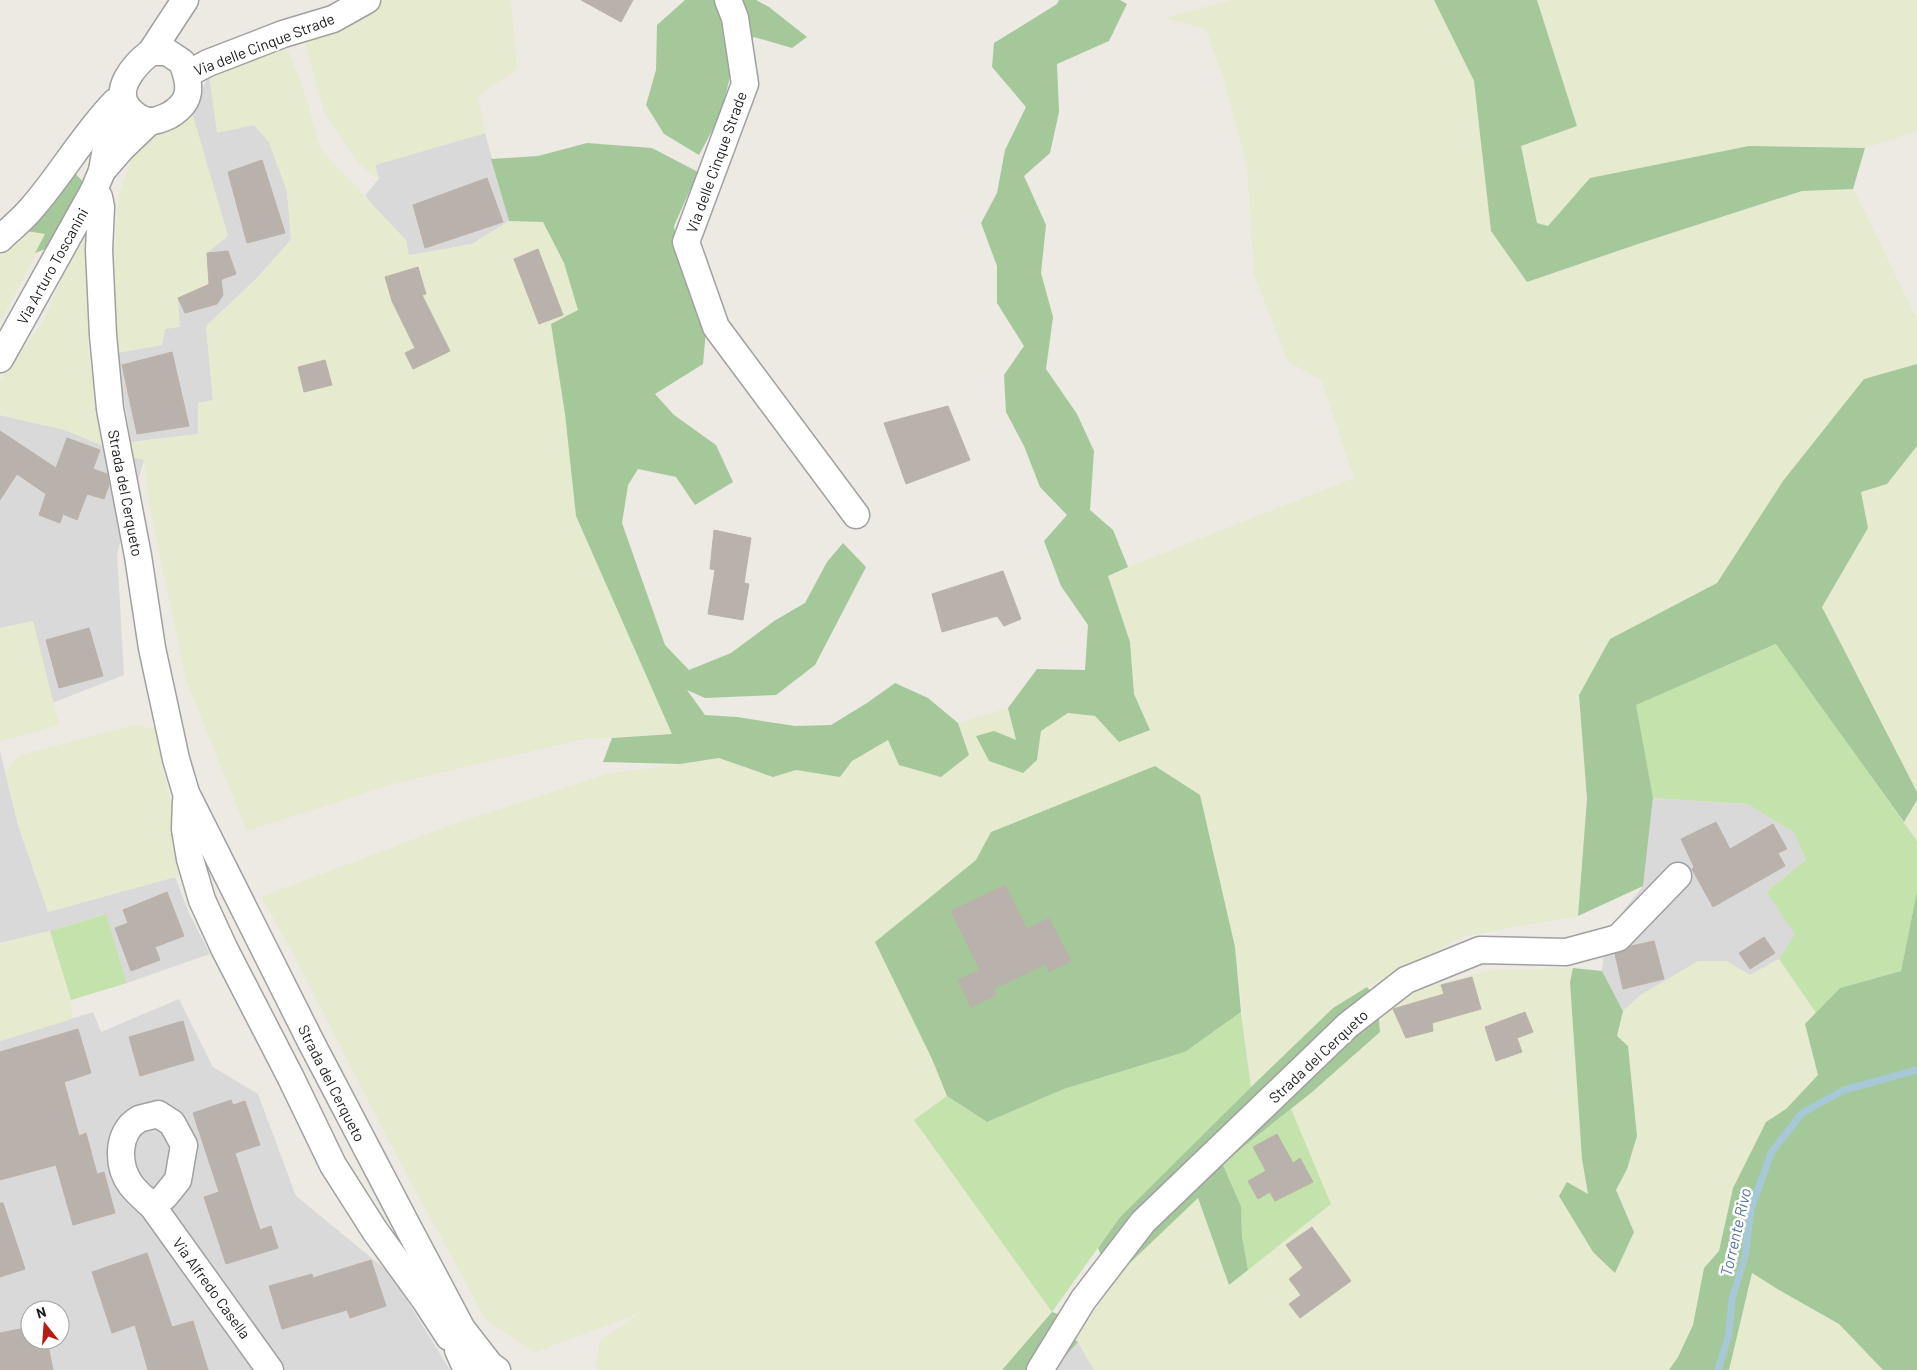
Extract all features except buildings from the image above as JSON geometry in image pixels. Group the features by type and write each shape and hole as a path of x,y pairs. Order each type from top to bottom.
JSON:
{"street":[{"name":"Via delle Cinque Strade","path":"185,68 208,63 283,34 333,18 367,0"},
{"name":"Via delle Cinque Strade","path":"728,0 735,18 745,84 686,242 716,327 856,515"},
{"path":"78,148 99,137 144,127 165,118 181,108 187,99 188,84 185,68 185,2"},
{"path":"144,127 124,100 126,81 135,67 151,52 185,2"},
{"path":"151,52 167,52 185,68"},
{"path":"0,238 31,210 96,122 124,100"},
{"name":"Via Arturo Toscanini","path":"98,180 108,136 124,100"},
{"name":"Via Arturo Toscanini","path":"0,359 98,180 144,127"},
{"name":"Strada del Cerqueto","path":"98,180 101,207 99,250 103,335 110,409 138,556 152,648 176,758 186,793 311,1042 462,1329 478,1364"},
{"name":"Strada del Cerqueto","path":"186,793 186,829 190,859 202,900 224,948 291,1078 333,1165 375,1231 425,1300 478,1364"},
{"name":"Strada del Cerqueto","path":"1040,1370 1083,1300 1143,1222 1348,1025 1398,986 1406,980 1480,950 1566,952 1618,938 1678,876"},
{"name":"Via Alfredo Casella","path":"153,1207 270,1370"}],"shaded area":[{"path":"209,75 269,142 287,191 291,240 256,279 206,326 213,401 198,434 131,442 116,353 162,345 165,329 178,298 209,285 192,112"},
{"path":"485,133 509,221 472,244 409,256 365,195 379,179 375,165"},
{"path":"0,415 65,430 129,456 144,460 117,553 124,675 52,703 33,622 0,628"},
{"path":"0,751 18,825 48,912 175,877 189,913 210,954 127,983 105,914 50,931 0,943"},
{"path":"1653,798 1748,804 1794,831 1806,860 1766,892 1796,934 1779,959 1750,975 1726,961 1642,994 1623,1011 1602,971 1606,933 1643,886"},
{"path":"179,999 213,1067 258,1094 296,1196 390,1273 450,1370 0,1370 0,1041 93,1012 101,1032"},
{"path":"1078,1342 1094,1370 1053,1370"}],"green space":[{"path":"385,0 511,0 517,69 478,95 485,133 375,165 379,179 359,164 324,111 304,39 337,25"},
{"path":"685,0 756,0 769,7 807,37 792,48 754,37 735,56 721,114 699,155 664,134 646,105 656,70 657,25"},
{"path":"1059,0 1120,0 1127,4 1109,41 1057,64 1059,112 1050,153 1024,176 1046,225 1041,273 1053,317 1046,369 1077,414 1094,451 1090,510 1113,530 1128,567 1108,576 1130,642 1134,694 1150,730 1119,742 1095,716 1068,713 1041,731 1037,760 1023,773 989,761 976,736 994,731 1016,740 1008,708 1037,669 1085,670 1088,625 1061,586 1044,541 1067,515 1040,487 1024,446 1006,412 1004,375 1024,346 997,303 997,266 981,223 997,193 1005,150 1026,107 992,67 994,43 1057,4"},
{"path":"1232,0 1434,0 1474,81 1491,231 1527,282 1802,191 1853,189 1917,319 1917,364 1864,379 1783,481 1717,583 1610,639 1579,695 1587,799 1578,916 1465,936 1367,987 1333,1008 1251,1087 1235,947 991,832 976,860 875,942 932,1059 947,1096 915,1120 1052,1312 1002,1370 598,1370 596,1364 600,1341 640,1313 535,1352 486,1320 389,1141 289,945 261,897 454,824 607,774 719,758 773,777 796,770 840,777 852,761 888,740 968,755 958,723 1008,708 1016,740 1037,760 1041,731 1068,713 1095,716 1119,742 1150,730 1134,694 1130,642 1108,575 1354,478 1322,381 1288,361 1254,274 1247,165 1223,77 1206,29 1166,18"},
{"path":"1434,0 1537,0 1577,126 1521,146 1537,223 1548,226 1590,178 1749,146 1865,148 1853,189 1802,191 1527,282 1491,231 1474,81"},
{"path":"1537,0 1917,0 1917,131 1865,148 1749,146 1590,178 1548,226 1536,223 1521,146 1577,126"},
{"path":"286,47 300,79 321,150 406,240 409,255 472,244 509,221 543,222 564,263 578,310 551,324 565,414 576,516 672,734 583,739 393,784 247,831 186,680 149,503 144,460 129,456 131,442 198,434 198,403 213,400 206,326 256,279 291,240 287,191 269,142 254,125 217,133 209,75"},
{"path":"192,112 228,236 207,253 209,285 178,298 180,327 165,329 162,345 116,353 112,278 119,194 137,144"},
{"path":"587,143 652,148 698,172 674,226 681,268 706,330 703,364 655,394 674,415 716,445 733,482 695,505 676,477 638,469 628,485 622,523 665,645 689,670 731,653 774,621 805,603 827,562 843,543 866,567 815,665 776,695 705,698 687,690 705,715 737,717 795,726 831,725 895,683 928,698 958,723 969,755 941,777 899,765 888,740 852,761 840,777 796,770 773,777 719,758 680,764 603,762 612,738 672,734 576,516 565,414 551,324 578,310 564,263 543,222 509,221 491,159 538,156"},
{"path":"72,170 86,185 56,245 35,253 45,234 26,231"},
{"path":"26,231 46,234 0,323 0,255"},
{"path":"79,236 87,237 88,353 106,447 65,430 0,415 0,380 45,318"},
{"path":"1917,364 1917,446 1887,484 1861,492 1868,528 1822,607 1917,792 1917,800 1904,822 1776,644 1636,705 1653,798 1643,886 1578,916 1587,799 1579,695 1610,639 1717,583 1783,481 1864,379"},
{"path":"1917,446 1917,792 1822,607 1868,528 1861,492 1887,484"},
{"path":"33,621 59,725 0,741 0,628"},
{"path":"1777,644 1917,841 1917,891 1901,971 1840,988 1816,1013 1779,959 1795,934 1766,892 1806,860 1794,832 1748,804 1653,798 1635,705"},
{"path":"134,725 155,729 183,867 175,877 48,912 18,825 5,772 18,756"},
{"path":"1155,766 1200,795 1235,947 1241,1012 1185,1052 1064,1089 987,1122 947,1096 932,1059 875,942 976,860 991,832"},
{"path":"1917,800 1917,841 1904,822"},
{"path":"1917,891 1917,1370 1883,1370 1839,1324 1752,1273 1729,1370 1669,1370 1678,1357 1693,1325 1704,1268 1719,1251 1733,1188 1766,1122 1786,1109 1818,1075 1805,1024 1840,988 1901,971"},
{"path":"106,914 127,983 71,1000 50,931"},
{"path":"50,931 71,1000 72,1019 0,1041 0,943"},
{"path":"1779,959 1816,1013 1805,1024 1818,1075 1786,1109 1766,1122 1733,1188 1719,1251 1704,1268 1693,1325 1678,1357 1669,1370 1094,1370 1078,1342 1069,1336 1123,1268 1198,1198 1229,1285 1331,1205 1291,1109 1380,1032 1377,1000 1491,970 1573,968 1570,982 1582,1159 1588,1195 1634,1232 1616,1189 1627,1169 1617,1036 1623,1011 1642,994 1698,961 1726,961 1750,975"},
{"path":"1573,968 1602,971 1623,1011 1617,1036 1628,1046 1637,1136 1627,1169 1616,1190 1634,1232 1615,1273 1593,1252 1559,1196 1567,1182 1588,1194 1582,1159 1570,982"},
{"path":"1367,987 1377,1000 1380,1032 1311,1093 1223,1165 1241,1206 1242,1236 1248,1270 1229,1285 1198,1198 1112,1280 1098,1248 1120,1217 1333,1008"},
{"path":"1241,1012 1251,1087 1120,1217 1052,1312 914,1120 947,1096 987,1122 1064,1089 1185,1052"},
{"path":"1291,1109 1331,1204 1248,1270 1242,1236 1241,1206 1223,1165"},
{"path":"1752,1273 1839,1324 1883,1370 1729,1370"},
{"path":"1052,1312 1079,1321 1070,1336 1078,1342 1053,1370 1002,1370"}],"waterway":[{"name":"Torrente Rivo","path":"1718,1370 1729,1334 1732,1299 1745,1256 1751,1209 1771,1153 1802,1113 1844,1090 1917,1070"}]}
